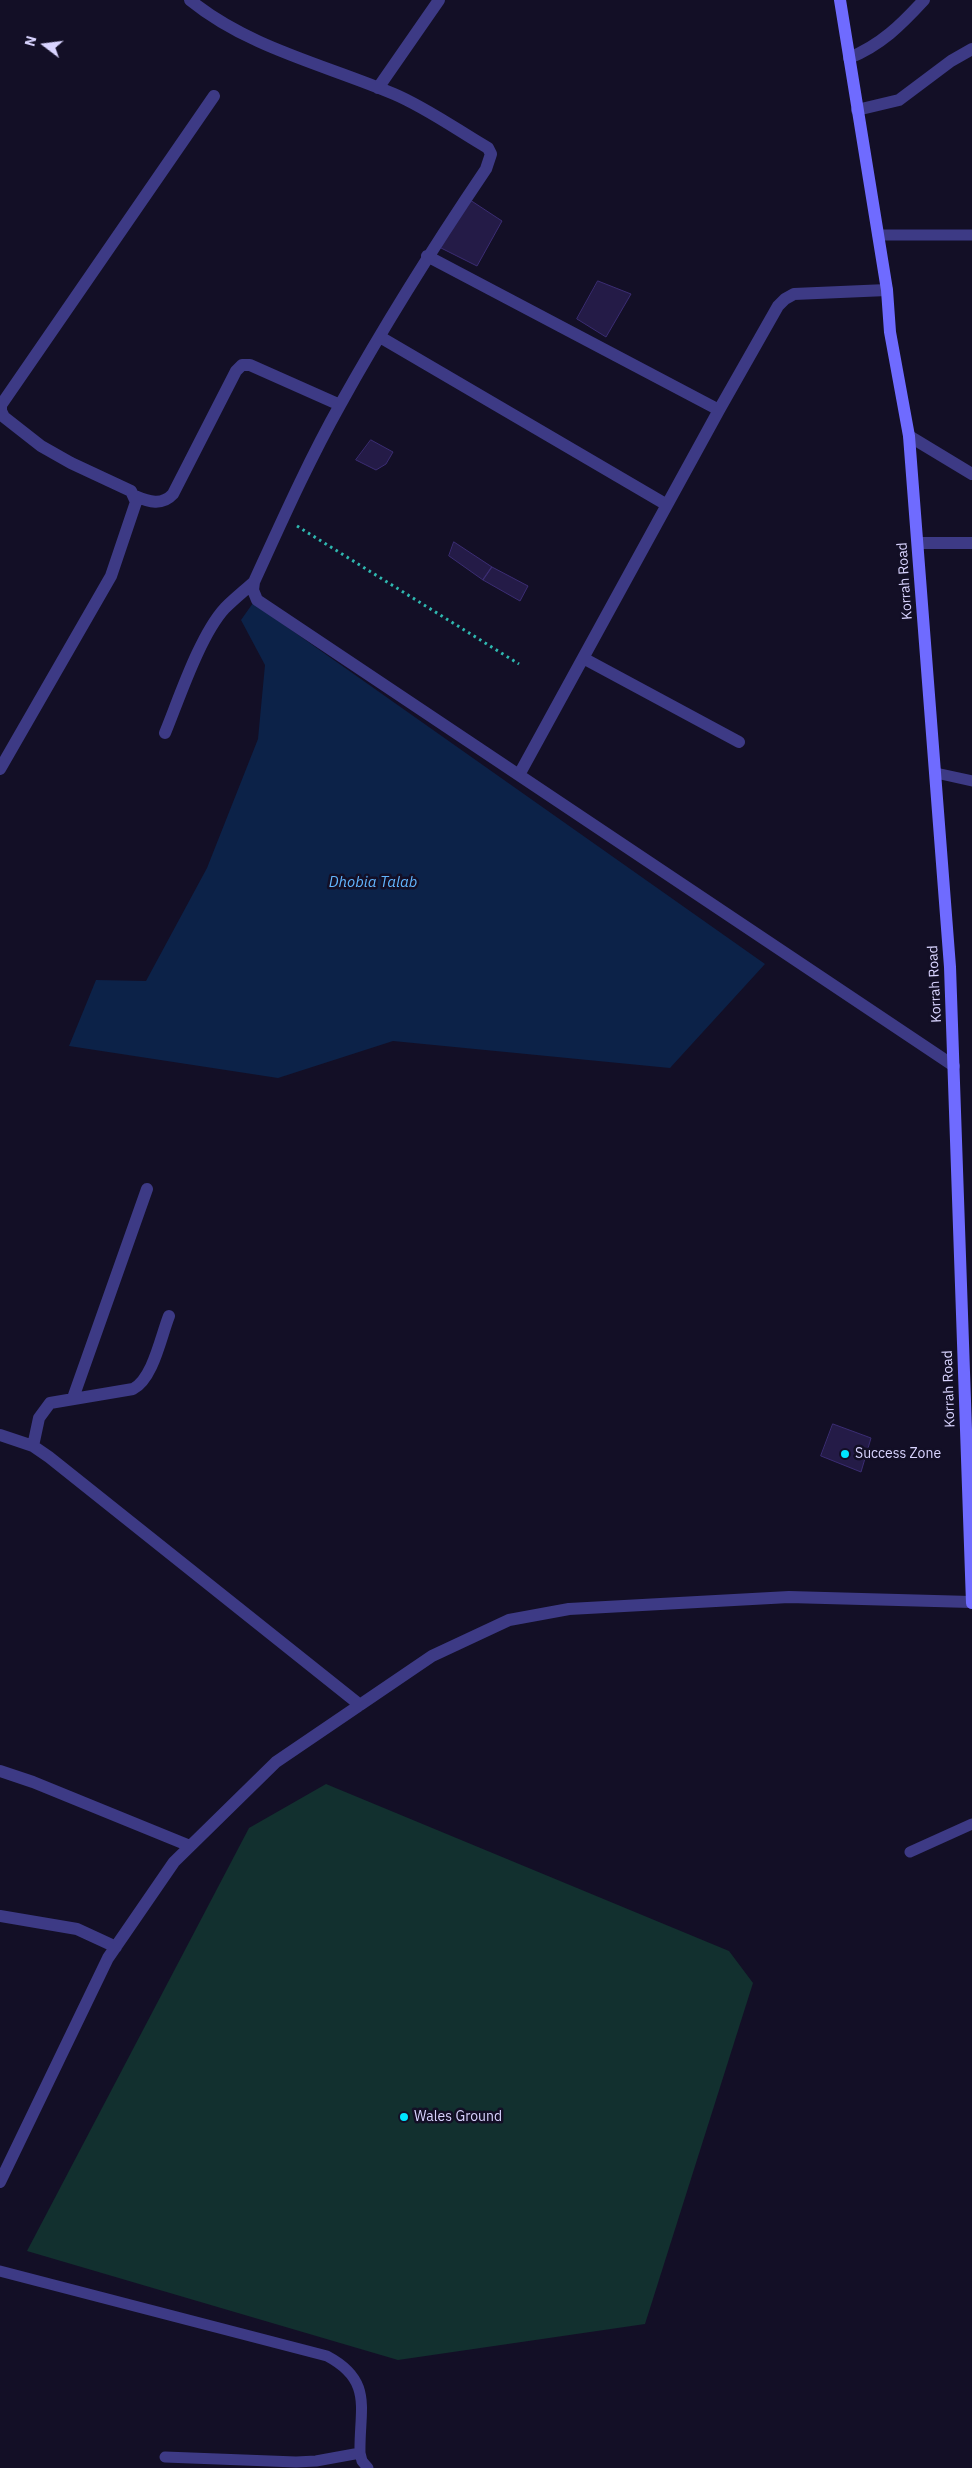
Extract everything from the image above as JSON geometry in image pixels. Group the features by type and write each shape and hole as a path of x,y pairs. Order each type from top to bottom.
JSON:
{"main road":[{"name":"Korrah Road","path":"840,0 887,290 895,366 909,436 918,543 950,967 971,1602"}],"street":[{"path":"165,733 195,660 216,622 224,609 254,582 283,518 340,405 427,256 486,169 490,158 490,151 396,95 259,42 190,0"},
{"path":"378,88 439,0"},
{"path":"849,58 871,49 888,36 924,0"},
{"path":"857,110 899,100 951,61 972,49"},
{"path":"214,96 1,408 4,417 42,446 71,463 122,486 134,496 158,502 167,501 173,494 242,365 250,365 340,405"},
{"path":"427,256 719,410"},
{"path":"520,774 778,306 794,294 887,290"},
{"path":"380,337 667,505"},
{"path":"909,436 972,474"},
{"path":"0,770 111,576 133,514 134,496"},
{"path":"918,543 972,543"},
{"path":"254,582 255,595 262,603 954,1066"},
{"path":"583,658 739,742"},
{"path":"73,1398 147,1189"},
{"path":"33,1446 39,1418 45,1406 58,1400 133,1389 139,1386 148,1375 169,1316"},
{"path":"0,1435 33,1446 360,1705"},
{"path":"0,2182 108,1958 174,1862 276,1762 432,1656 509,1620 569,1609 789,1597 971,1602"},
{"path":"0,1771 33,1782 190,1846"},
{"path":"0,1916 77,1930 116,1947"}],"lane":[{"path":"878,235 972,236"},
{"path":"936,773 972,781"},
{"path":"910,1852 972,1824"},
{"path":"0,2272 327,2356 350,2372 360,2389 360,2453 362,2461 368,2468"},
{"path":"165,2457 296,2462 316,2461 360,2453"}],"path":[{"path":"283,518 519,664"}],"green space":[{"name":"Wales Ground","path":"326,1784 729,1951 753,1983 645,2324 398,2360 27,2251 249,1828"}],"water":[{"name":"Dhobia Talab","path":"253,603 765,964 670,1068 393,1041 278,1078 69,1046 96,980 146,981 207,868 258,739 265,665 241,620"}],"building":[{"path":"467,198 502,221 477,266 437,246"},
{"path":"598,281 631,294 606,337 577,319"},
{"path":"371,440 393,452 386,464 376,470 356,460"},
{"path":"454,542 492,567 483,580 449,556"},
{"path":"492,567 528,586 520,601 483,580"},
{"path":"833,1424 871,1438 861,1472 821,1456"}],"place":[{"name":"Success Zone","path":"845,1454"},
{"name":"Wales Ground","path":"404,2117"}]}
